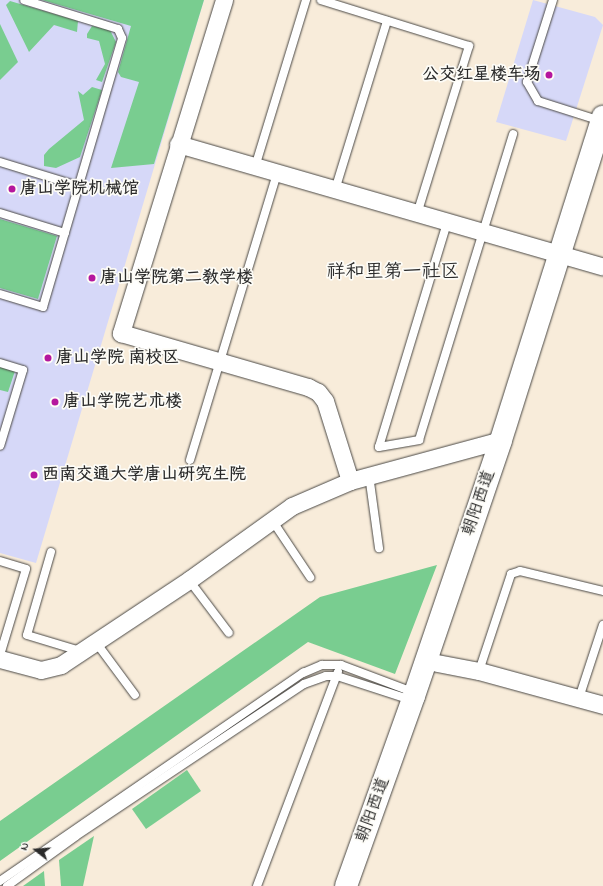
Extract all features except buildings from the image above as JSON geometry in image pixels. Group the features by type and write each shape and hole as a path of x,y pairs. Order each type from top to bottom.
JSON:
{"main road":[{"name":"朝阳西道","path":"357,886 437,663 564,256 603,120"},
{"name":"朝阳西道","path":"346,886 414,696 564,256 603,148"}],"street":[{"path":"224,0 178,144 121,333 220,361 318,392 325,401 350,481"},
{"path":"178,144 603,267"},
{"path":"0,659 41,670 61,665 189,580 292,506 350,481 369,475 501,440"},
{"path":"437,663 479,671 603,705"}],"lane":[{"path":"0,294 43,307 122,38 118,29 24,0"},
{"path":"255,167 306,0"},
{"path":"320,0 469,46 417,214"},
{"path":"553,0 527,82 538,101 603,120"},
{"path":"335,190 387,20"},
{"path":"447,223 379,447 419,440 484,233 513,134"},
{"path":"0,162 78,186"},
{"path":"190,460 277,173"},
{"path":"0,213 65,233"},
{"path":"0,363 24,370 0,446"},
{"path":"369,475 379,548"},
{"path":"272,520 310,577"},
{"path":"51,552 27,635 80,652"},
{"path":"0,561 26,569 0,655"},
{"path":"479,671 511,574 520,571 603,591"},
{"path":"189,580 229,633"},
{"path":"580,698 603,625"},
{"path":"95,641 135,695"},
{"path":"0,881 303,673 322,665 341,665 407,690 414,696"},
{"path":"258,886 341,665"},
{"path":"7,886 76,836 304,684 337,676 404,698 414,696"}],"shaded area":[{"name":"唐山学院 南校区","path":"0,0 204,0 36,563 0,553"},
{"name":"公交红星楼车场","path":"533,0 595,17 603,25 566,141 496,122"}],"green space":[{"path":"42,0 204,0 154,164 111,168 139,82 121,77 118,72 131,26"},
{"path":"10,1 78,21 77,32 54,25 29,52 6,5"},
{"path":"0,24 18,62 0,80"},
{"path":"92,26 110,30 116,42 102,82 96,80 105,64 99,41 87,38 87,34"},
{"path":"92,87 102,90 80,157 56,168 44,166 44,155 49,149 84,120 78,91 83,95"},
{"path":"0,219 57,236 38,299 0,288"},
{"path":"0,363 16,368 8,392 0,390"},
{"path":"437,565 395,674 308,642 0,861 0,821 320,597"},
{"path":"187,770 201,791 146,829 132,809"},
{"path":"94,836 83,886 61,886 59,860"},
{"path":"44,871 45,886 23,886"}],"place":[{"name":"公交红星楼车场","path":"549,75"},
{"name":"唐山学院机械馆","path":"12,189"},
{"name":"唐山学院第二教学楼","path":"92,278"},
{"name":"唐山学院 南校区","path":"48,358"},
{"name":"唐山学院艺术楼","path":"55,402"},
{"name":"西南交通大学唐山研究生院","path":"34,475"}],"district":[{"name":"祥和里第一社区","path":"393,273"}]}
